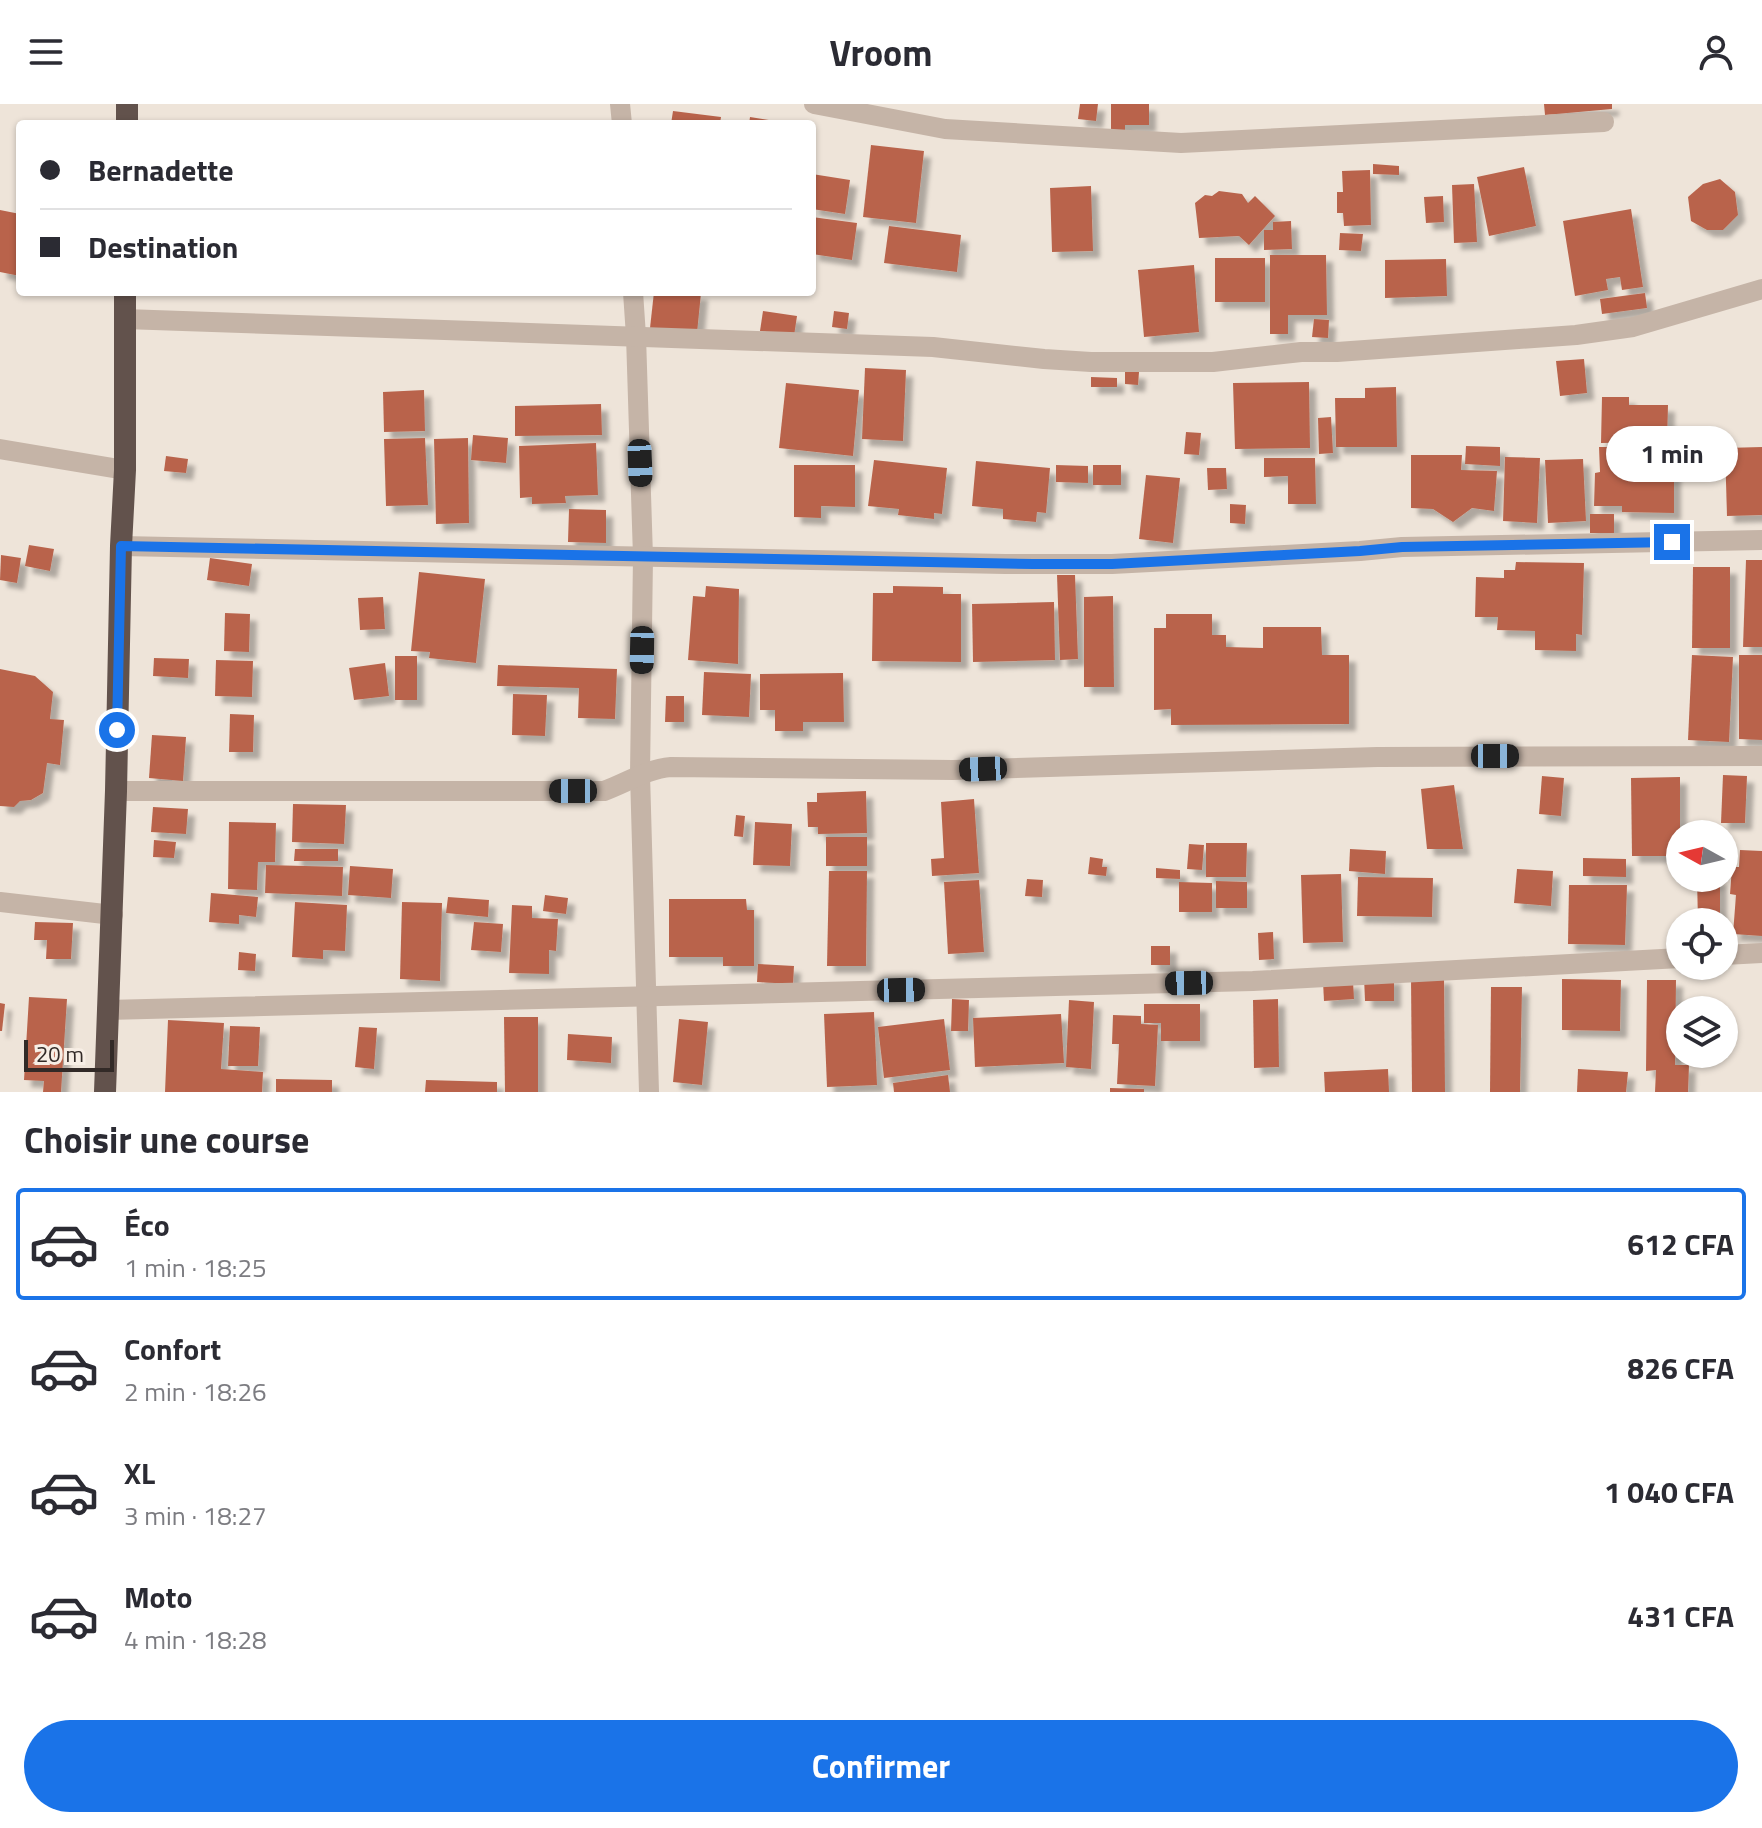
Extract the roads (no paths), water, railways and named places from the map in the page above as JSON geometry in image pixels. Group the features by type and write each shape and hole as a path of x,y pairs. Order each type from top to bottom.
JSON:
{"highway":[{"path":"105,1092 125,470 125,296"}],"street":[{"path":"814,104 945,129 1181,143 1604,122"},
{"path":"124,319 933,347 1091,362 1213,362 1301,352 1576,335 1633,327 1762,289"},
{"path":"633,296 643,557 640,774 649,1092"},
{"path":"0,449 125,470"},
{"path":"121,546 1112,564 1402,547 1762,540"},
{"path":"116,791 604,791 640,774 671,767 953,770 1377,757 1762,756"},
{"path":"0,902 113,915"},
{"path":"1738,954 1762,953"},
{"path":"107,1010 1253,981 1666,959"}]}
